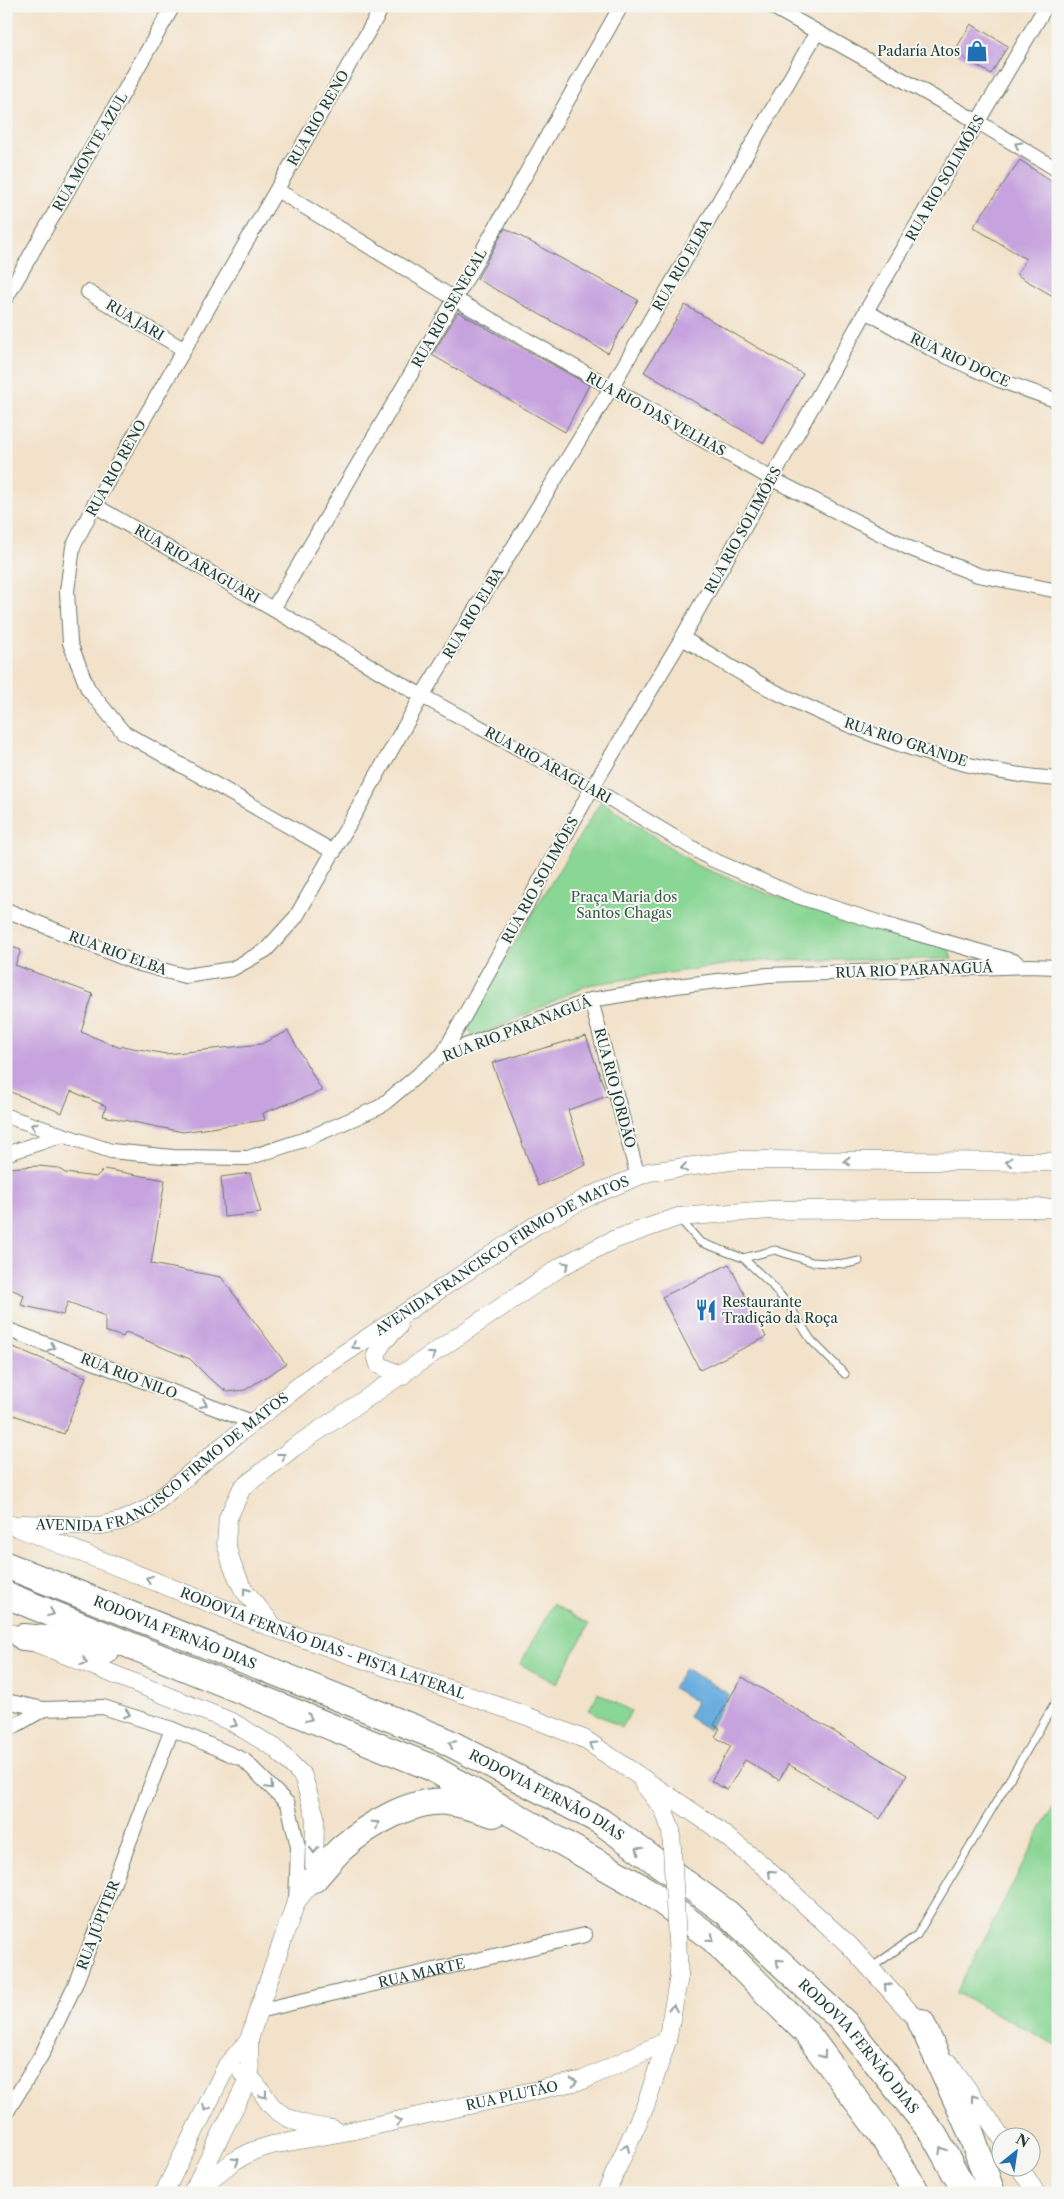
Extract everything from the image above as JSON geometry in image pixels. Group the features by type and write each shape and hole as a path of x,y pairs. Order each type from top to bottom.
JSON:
{"highway":[{"name":"RODOVIA FERNÃO DIAS","path":"6,1565 442,1739 600,1821 727,1913 845,2023 934,2135 966,2193"},
{"name":"RODOVIA FERNÃO DIAS","path":"6,1595 430,1767 646,1890 713,1940 805,2030 880,2132 917,2193"},
{"path":"14,1634 80,1642 235,1695 264,1699"},
{"path":"314,1879 342,1848 395,1812 421,1804 447,1802 472,1807 495,1815 632,1887 646,1890"},
{"path":"921,2022 969,2128 992,2193"},
{"path":"880,2132 904,2193"}],"street":[{"name":"RUA MONTE AZUL","path":"6,298 173,6"},
{"name":"RUA RIO RENO","path":"334,852 123,732 88,689 70,643 67,591 73,547 94,505 383,6"},
{"name":"RUA RIO SENEGAL","path":"273,608 455,299 621,6"},
{"path":"771,6 978,122 1058,170"},
{"name":"RUA RIO SOLIMÕES","path":"443,1054 592,788 682,638 866,311 1046,6"},
{"name":"RUA RIO ELBA","path":"6,910 136,963 185,976 232,969 266,950 296,917 422,696 611,388 817,32"},
{"name":"RUA RIO DAS VELHAS","path":"276,190 455,299 772,479 909,548 978,574 1058,591"},
{"name":"RUA JARI","path":"88,292 183,349"},
{"name":"RUA RIO DOCE","path":"866,311 943,354 999,380 1058,401"},
{"name":"RUA RIO ARAGUARI","path":"94,505 422,696 592,788 711,859 798,896 887,925 1029,966"},
{"name":"RUA RIO GRANDE","path":"682,638 777,692 858,730 946,758 1022,777 1058,779"},
{"name":"RUA RIO PARANAGUÁ","path":"8,1120 111,1151 173,1157 248,1158 306,1139 380,1107 443,1054 591,1000 768,974 1029,966 1058,967"},
{"name":"RUA RIO JORDÃO","path":"591,1000 638,1177"},
{"path":"6,1154 63,1135"},
{"name":"AVENIDA FRANCISCO FIRMO DE MATOS","path":"8,1524 98,1526 121,1521 148,1509 252,1422 318,1370 425,1301 536,1225 590,1196 648,1172 738,1160 1058,1162"},
{"path":"276,1629 243,1589 232,1565 226,1543 228,1518 242,1488 293,1448 562,1266 613,1240 678,1217 771,1210 1058,1208"},
{"path":"402,1376 380,1365 376,1355 382,1343 425,1301"},
{"name":"RUA RIO NILO","path":"6,1329 252,1422"},
{"name":"RODOVIA FERNÃO DIAS - PISTA LATERAL","path":"8,1524 276,1629 524,1715 584,1739 634,1771"},
{"path":"14,1634 232,1722 275,1748 303,1776 315,1816 314,1879 296,1902"},
{"path":"6,1701 44,1709 103,1707 172,1729 244,1760 288,1804 298,1847 296,1902 249,2040 250,2076 192,2193"},
{"path":"6,1731 44,1709"},
{"name":"RUA JÚPITER","path":"6,2113 42,2054 75,1986 172,1729"},
{"path":"606,2193 646,2104 667,2041 679,1976 671,1831 664,1810 634,1771"},
{"path":"634,1771 709,1822 760,1863 850,1946 921,2022 994,2126"},
{"name":"RUA MARTE","path":"258,2011 584,1935"},
{"path":"164,2193 227,2065 249,2040"},
{"name":"RUA PLUTÃO","path":"199,2193 213,2177 234,2161 253,2151 272,2145 350,2131 583,2080 667,2041"},
{"name":"RUA PLUTÃO","path":"227,2065 250,2076 272,2107 290,2118 311,2127 350,2131"},
{"path":"1025,2176 1036,2193"}],"lane":[{"path":"678,1217 700,1242 743,1258 770,1282 790,1307 810,1340 845,1374"},
{"path":"743,1258 775,1250 812,1262 846,1264 859,1262"},
{"path":"871,1968 918,1936 1058,1698"}],"green space":[{"name":"Praça Maria dos Santos Chagas","path":"601,801 698,866 805,908 948,947 952,959 750,961 588,985 477,1037 464,1026"},
{"path":"553,1604 589,1624 557,1684 520,1664"},
{"path":"598,1693 631,1711 622,1728 589,1710"},
{"path":"1058,1797 1058,2046 956,1993"}],"water":[{"path":"685,1668 729,1694 709,1730 688,1717 696,1702 673,1688"}],"building":[{"path":"971,24 1008,46 991,74 954,52"},
{"path":"1020,160 1058,186 1058,299 1017,275 1026,259 973,227"},
{"path":"505,228 638,300 608,353 477,279"},
{"path":"685,305 803,374 764,443 644,372"},
{"path":"458,312 589,385 565,432 432,355"},
{"path":"6,945 21,950 15,965 93,994 81,1032 121,1048 122,1046 166,1054 261,1044 288,1031 322,1091 263,1113 265,1120 183,1132 103,1116 106,1106 71,1091 62,1113 6,1090"},
{"path":"586,1036 607,1096 568,1110 586,1165 538,1186 492,1063"},
{"path":"38,1166 58,1168 65,1173 96,1177 104,1169 165,1180 151,1264 221,1277 286,1364 245,1390 228,1392 210,1379 190,1359 126,1332 123,1337 105,1331 105,1316 68,1302 63,1315 21,1305 24,1295 6,1287 6,1168"},
{"path":"250,1173 261,1213 224,1217 221,1177"},
{"path":"729,1264 766,1337 700,1370 662,1297"},
{"path":"6,1344 86,1377 64,1434 6,1412"},
{"path":"742,1677 907,1775 880,1819 788,1764 779,1780 745,1760 727,1790 711,1781 731,1746 715,1737 720,1728 714,1725"}],"place":[{"name":"Padaría Atos","path":"977,51"},
{"name":"Restaurante Tradição da Roça","path":"706,1310"}]}
